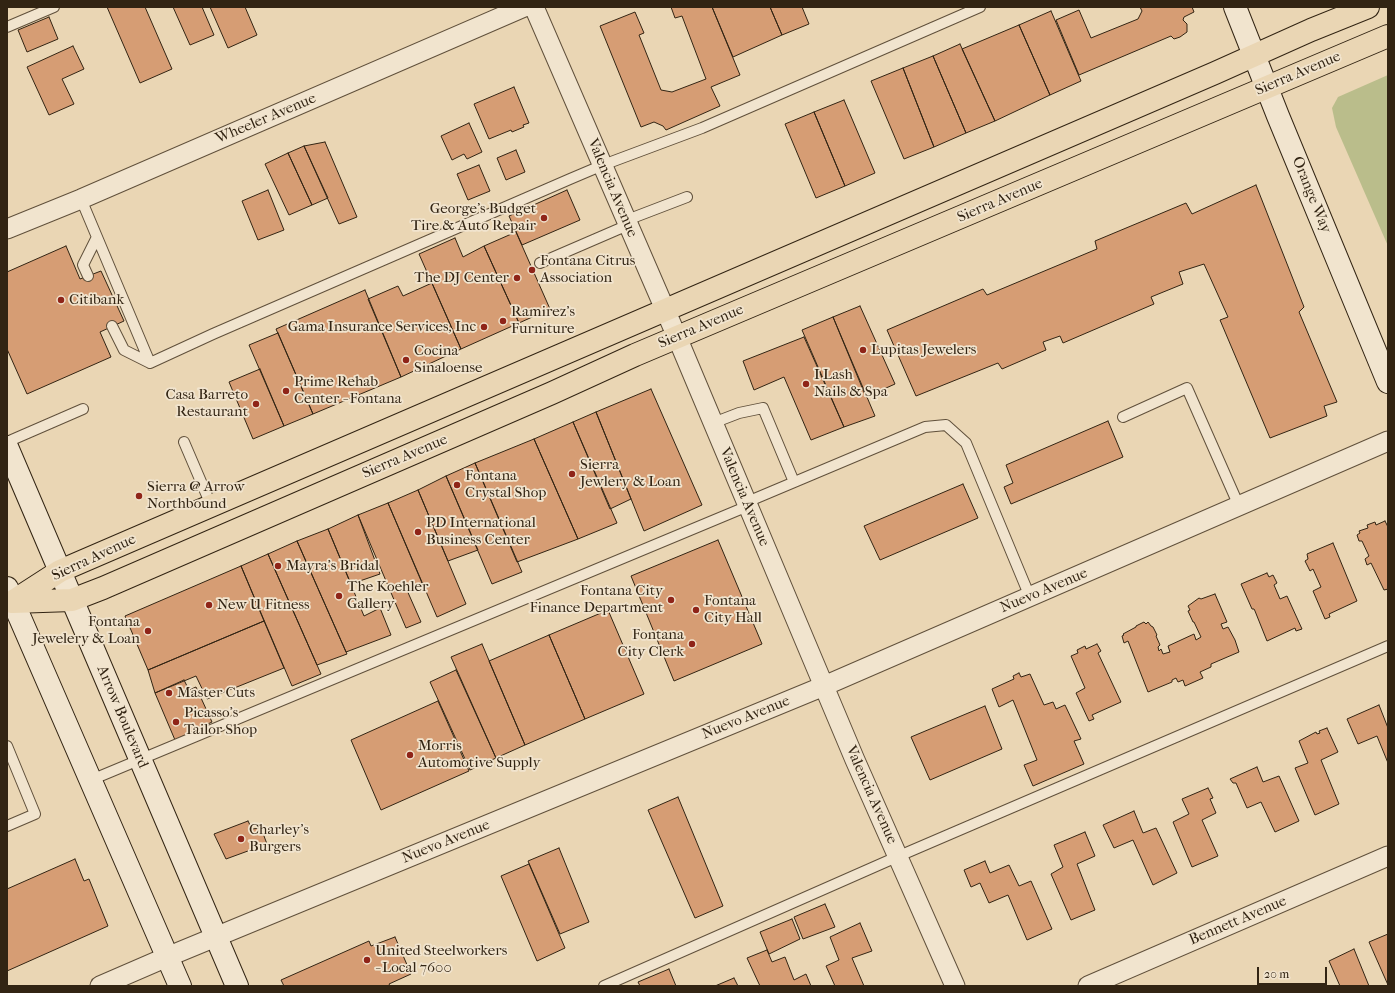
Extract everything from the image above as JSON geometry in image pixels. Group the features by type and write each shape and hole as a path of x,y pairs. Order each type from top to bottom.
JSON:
{"main road":[{"name":"Orange Way","path":"1235,7 1388,382"},
{"name":"Sierra Avenue","path":"9,598 60,571 211,505 1254,56 1311,30 1368,7"},
{"name":"Sierra Avenue","path":"9,598 72,600 110,585 677,337 1388,36"},
{"name":"Arrow Boulevard","path":"7,447 237,986"},
{"path":"9,598 180,986"}],"street":[{"name":"Wheeler Avenue","path":"7,229 80,199 524,7"},
{"name":"Valencia Avenue","path":"534,7 677,337 824,686 955,986"},
{"name":"Nuevo Avenue","path":"100,986 167,956 824,686 1388,441"},
{"name":"Bennett Avenue","path":"1088,986 1388,856"}],"lane":[{"path":"7,27 54,7"},
{"path":"150,363 213,334 603,165 702,128 980,7"},
{"path":"540,263 687,197"},
{"path":"80,199 150,363"},
{"path":"88,276 83,265 97,237"},
{"path":"112,326 124,350 150,363"},
{"path":"1123,417 1187,388 1239,506"},
{"path":"713,423 739,413 763,408 794,482"},
{"path":"7,442 83,409"},
{"path":"90,780 747,504 794,482 924,427 946,425 966,443 1030,597"},
{"path":"184,442 211,505"},
{"path":"604,986 899,856 1388,646"},
{"path":"7,746 35,814 7,826"}],"green space":[{"path":"1388,75 1388,246 1336,127 1332,108 1338,97"}],"building":[{"path":"107,7 145,7 172,69 140,83"},
{"path":"173,7 202,7 214,35 190,45"},
{"path":"210,7 245,7 257,35 228,48"},
{"path":"671,7 712,7 740,75 711,87 720,106 666,130 663,126 654,122 641,127 600,26 635,12 644,33 639,35 661,90 672,92 706,79 682,16 675,18"},
{"path":"712,7 770,7 782,35 733,57"},
{"path":"770,7 802,7 809,24 782,35"},
{"path":"1140,7 1192,7 1194,12 1184,17 1183,20 1187,24 1187,32 1180,37 1174,39 1171,36 1079,75 1056,20 1079,10 1091,38 1138,19 1142,11"},
{"path":"1051,11 1081,81 1050,95 1019,25"},
{"path":"49,17 58,39 27,52 18,30"},
{"path":"1019,25 1050,95 995,121 962,49"},
{"path":"960,44 995,121 966,133 933,56"},
{"path":"73,46 84,69 62,79 74,104 49,115 27,67"},
{"path":"933,56 966,133 934,147 903,68"},
{"path":"903,68 934,147 904,159 871,81"},
{"path":"514,87 529,123 512,132 511,130 489,139 474,104"},
{"path":"844,100 875,173 845,186 814,112"},
{"path":"814,112 845,186 816,198 785,124"},
{"path":"469,123 482,152 467,159 464,154 452,160 441,136"},
{"path":"325,142 357,217 339,224 304,146"},
{"path":"304,146 328,198 312,205 288,153"},
{"path":"516,150 525,172 506,180 497,158"},
{"path":"288,153 312,205 289,215 265,164"},
{"path":"479,165 490,191 468,200 457,174"},
{"path":"1256,185 1304,307 1299,312 1337,402 1324,406 1327,416 1270,438 1220,320 1228,317 1204,264 1179,272 1183,284 1151,297 1154,304 1063,343 1060,336 1043,342 1046,350 1002,369 998,363 916,396 887,330 983,289 987,295 1097,249 1095,241 1186,203 1192,214"},
{"path":"268,190 284,230 258,240 242,201"},
{"name":"George's Budget Tire & Auto Repair","path":"567,190 580,220 522,245 509,216"},
{"name":"The DJ Center","path":"516,232 550,309 519,323 484,246"},
{"path":"455,238 463,257 484,246 519,323 461,349 419,254"},
{"name":"Citibank","path":"66,246 80,279 101,271 124,321 100,332 111,357 27,394 7,349 7,272"},
{"path":"432,283 461,349 401,377 368,299 398,286 403,296"},
{"path":"365,290 401,377 313,414 276,329"},
{"name":"Lupitas Jewelers","path":"860,306 895,384 866,397 833,317"},
{"path":"833,317 875,416 844,427 802,330"},
{"name":"Prime Rehab Center - Fontana","path":"278,333 313,414 284,426 249,345"},
{"name":"I Lash Nails & Spa","path":"804,337 844,427 811,440 784,377 754,390 743,361"},
{"name":"Casa Barreto Restaurant","path":"260,369 284,426 253,439 229,382"},
{"path":"651,389 702,505 644,531 596,412"},
{"path":"596,412 631,499 610,509 573,422"},
{"path":"1108,421 1123,457 1011,504 1004,487 1013,483 1006,465"},
{"name":"Sierra Jewlery & Loan","path":"573,422 617,523 578,539 534,439"},
{"path":"534,439 578,539 517,562 475,463"},
{"path":"475,463 522,572 492,584 446,476"},
{"path":"446,476 478,550 448,561 418,490"},
{"path":"963,484 978,518 880,560 864,526"},
{"name":"PD International Business Center","path":"418,490 466,604 437,617 388,503"},
{"path":"388,503 422,583 406,588 421,622 406,628 358,515"},
{"path":"358,515 380,574 351,584 328,529"},
{"path":"1385,521 1388,527 1388,589 1384,590 1371,563 1367,565 1365,559 1369,556 1362,541 1359,541 1357,535 1360,533 1359,531 1368,528 1367,525 1375,522 1376,525"},
{"name":"The Koehler Gallery","path":"328,529 364,616 380,608 391,635 346,652 297,541"},
{"name":"Fontana City Hall","path":"718,540 762,644 674,681 631,576"},
{"path":"297,541 347,654 317,665 268,554"},
{"path":"1333,543 1357,601 1329,614 1330,617 1325,619 1313,591 1321,587 1313,569 1310,571 1305,561 1308,559 1307,554"},
{"path":"268,554 321,674 292,686 241,566"},
{"path":"241,566 264,621 148,670 125,616"},
{"path":"1267,573 1269,577 1273,575 1277,583 1274,585 1280,599 1287,596 1302,629 1296,631 1295,628 1267,641 1255,611 1252,609 1241,584"},
{"path":"1215,594 1227,622 1221,624 1223,629 1228,627 1239,652 1211,664 1211,667 1200,672 1203,678 1185,686 1183,680 1178,682 1176,678 1172,680 1172,682 1148,692 1128,641 1124,643 1122,636 1124,635 1123,634 1144,622 1146,624 1148,622 1153,627 1157,635 1156,636 1160,645 1158,647 1159,651 1161,649 1163,654 1170,652 1168,646 1194,634 1196,640 1201,637 1188,611 1190,610 1188,606 1199,598 1201,599"},
{"path":"608,610 644,694 585,719 549,635"},
{"path":"264,621 284,668 207,699 196,676 155,693 148,670"},
{"path":"549,635 585,719 525,745 489,661"},
{"path":"482,644 525,745 496,758 451,657"},
{"path":"1097,644 1101,651 1098,653 1121,702 1092,715 1094,719 1089,721 1076,693 1085,688 1071,656 1078,653 1077,650 1085,646 1086,649"},
{"path":"456,670 496,758 470,770 430,682"},
{"path":"1019,673 1021,677 1030,674 1044,705 1053,702 1056,709 1065,705 1081,739 1074,741 1084,764 1033,786 1024,765 1037,760 1013,700 999,707 992,689 1014,679 1013,676"},
{"path":"184,680 189,690 196,687 212,722 175,740 155,693"},
{"name":"Morris Automotive Supply","path":"438,701 469,771 381,810 351,740"},
{"path":"1379,705 1388,728 1388,763 1377,736 1358,744 1347,719"},
{"path":"985,706 1002,749 930,780 911,737"},
{"path":"1327,728 1338,752 1321,760 1339,804 1315,815 1295,768 1308,763 1299,741 1316,732 1317,734 1320,733 1319,731"},
{"path":"1257,767 1263,782 1279,776 1299,821 1275,832 1261,802 1247,808 1236,783 1233,783 1230,779"},
{"path":"1208,788 1213,798 1210,799 1216,813 1202,820 1218,856 1192,867 1173,822 1189,814 1182,799"},
{"path":"678,797 723,906 695,918 648,810"},
{"path":"1134,811 1143,833 1156,828 1177,873 1153,885 1133,840 1114,848 1103,825"},
{"name":"Charley's Burgers","path":"248,821 252,829 261,828 267,844 226,859 214,834"},
{"path":"1085,832 1095,856 1077,864 1095,910 1071,920 1051,874 1063,867 1054,845"},
{"path":"559,848 589,922 560,934 528,861"},
{"path":"75,859 84,881 89,879 108,926 7,971 7,889"},
{"path":"985,861 990,873 1009,865 1019,886 1031,881 1052,929 1027,940 1008,895 989,903 980,883 971,887 964,870"},
{"path":"529,864 565,948 537,961 501,876"},
{"path":"825,904 835,927 803,939 794,917"},
{"path":"792,919 800,939 769,954 760,932"},
{"path":"860,923 872,951 852,958 864,986 835,986 826,966 839,960 830,937"},
{"path":"1388,934 1388,985 1369,942"},
{"name":"United Steelworkers - Local 7600","path":"395,937 411,974 389,984 390,986 284,986 281,980 369,941 371,946"},
{"path":"1354,949 1369,986 1340,986 1329,961"},
{"path":"767,950 772,962 785,957 794,980 806,974 811,986 760,986 747,958"},
{"path":"669,969 676,986 640,986 638,982"},
{"path":"734,978 738,986 715,986"}],"place":[{"name":"George's Budget Tire & Auto Repair","path":"544,218"},
{"name":"Fontana Citrus Association","path":"532,270"},
{"name":"The DJ Center","path":"517,278"},
{"name":"Citibank","path":"61,300"},
{"name":"Ramirez's Furniture","path":"503,321"},
{"name":"Gama Insurance Services, Inc","path":"484,327"},
{"name":"Lupitas Jewelers","path":"863,350"},
{"name":"Cocina Sinaloense","path":"406,360"},
{"name":"I Lash Nails & Spa","path":"806,384"},
{"name":"Prime Rehab Center - Fontana","path":"286,391"},
{"name":"Casa Barreto Restaurant","path":"256,404"},
{"name":"Sierra Jewlery & Loan","path":"572,474"},
{"name":"Fontana Crystal Shop","path":"457,485"},
{"name":"Sierra @ Arrow Northbound","path":"139,496"},
{"name":"PD International Business Center","path":"418,532"},
{"name":"Mayra's Bridal","path":"278,566"},
{"name":"The Koehler Gallery","path":"339,596"},
{"name":"Fontana City Finance Department","path":"671,600"},
{"name":"New U Fitness","path":"209,605"},
{"name":"Fontana City Hall","path":"696,610"},
{"name":"Fontana Jewelery & Loan","path":"148,631"},
{"name":"Fontana City Clerk","path":"692,644"},
{"name":"Master Cuts","path":"169,693"},
{"name":"Picasso's Tailor Shop","path":"176,722"},
{"name":"Morris Automotive Supply","path":"410,755"},
{"name":"Charley's Burgers","path":"241,839"},
{"name":"United Steelworkers - Local 7600","path":"367,960"}]}
